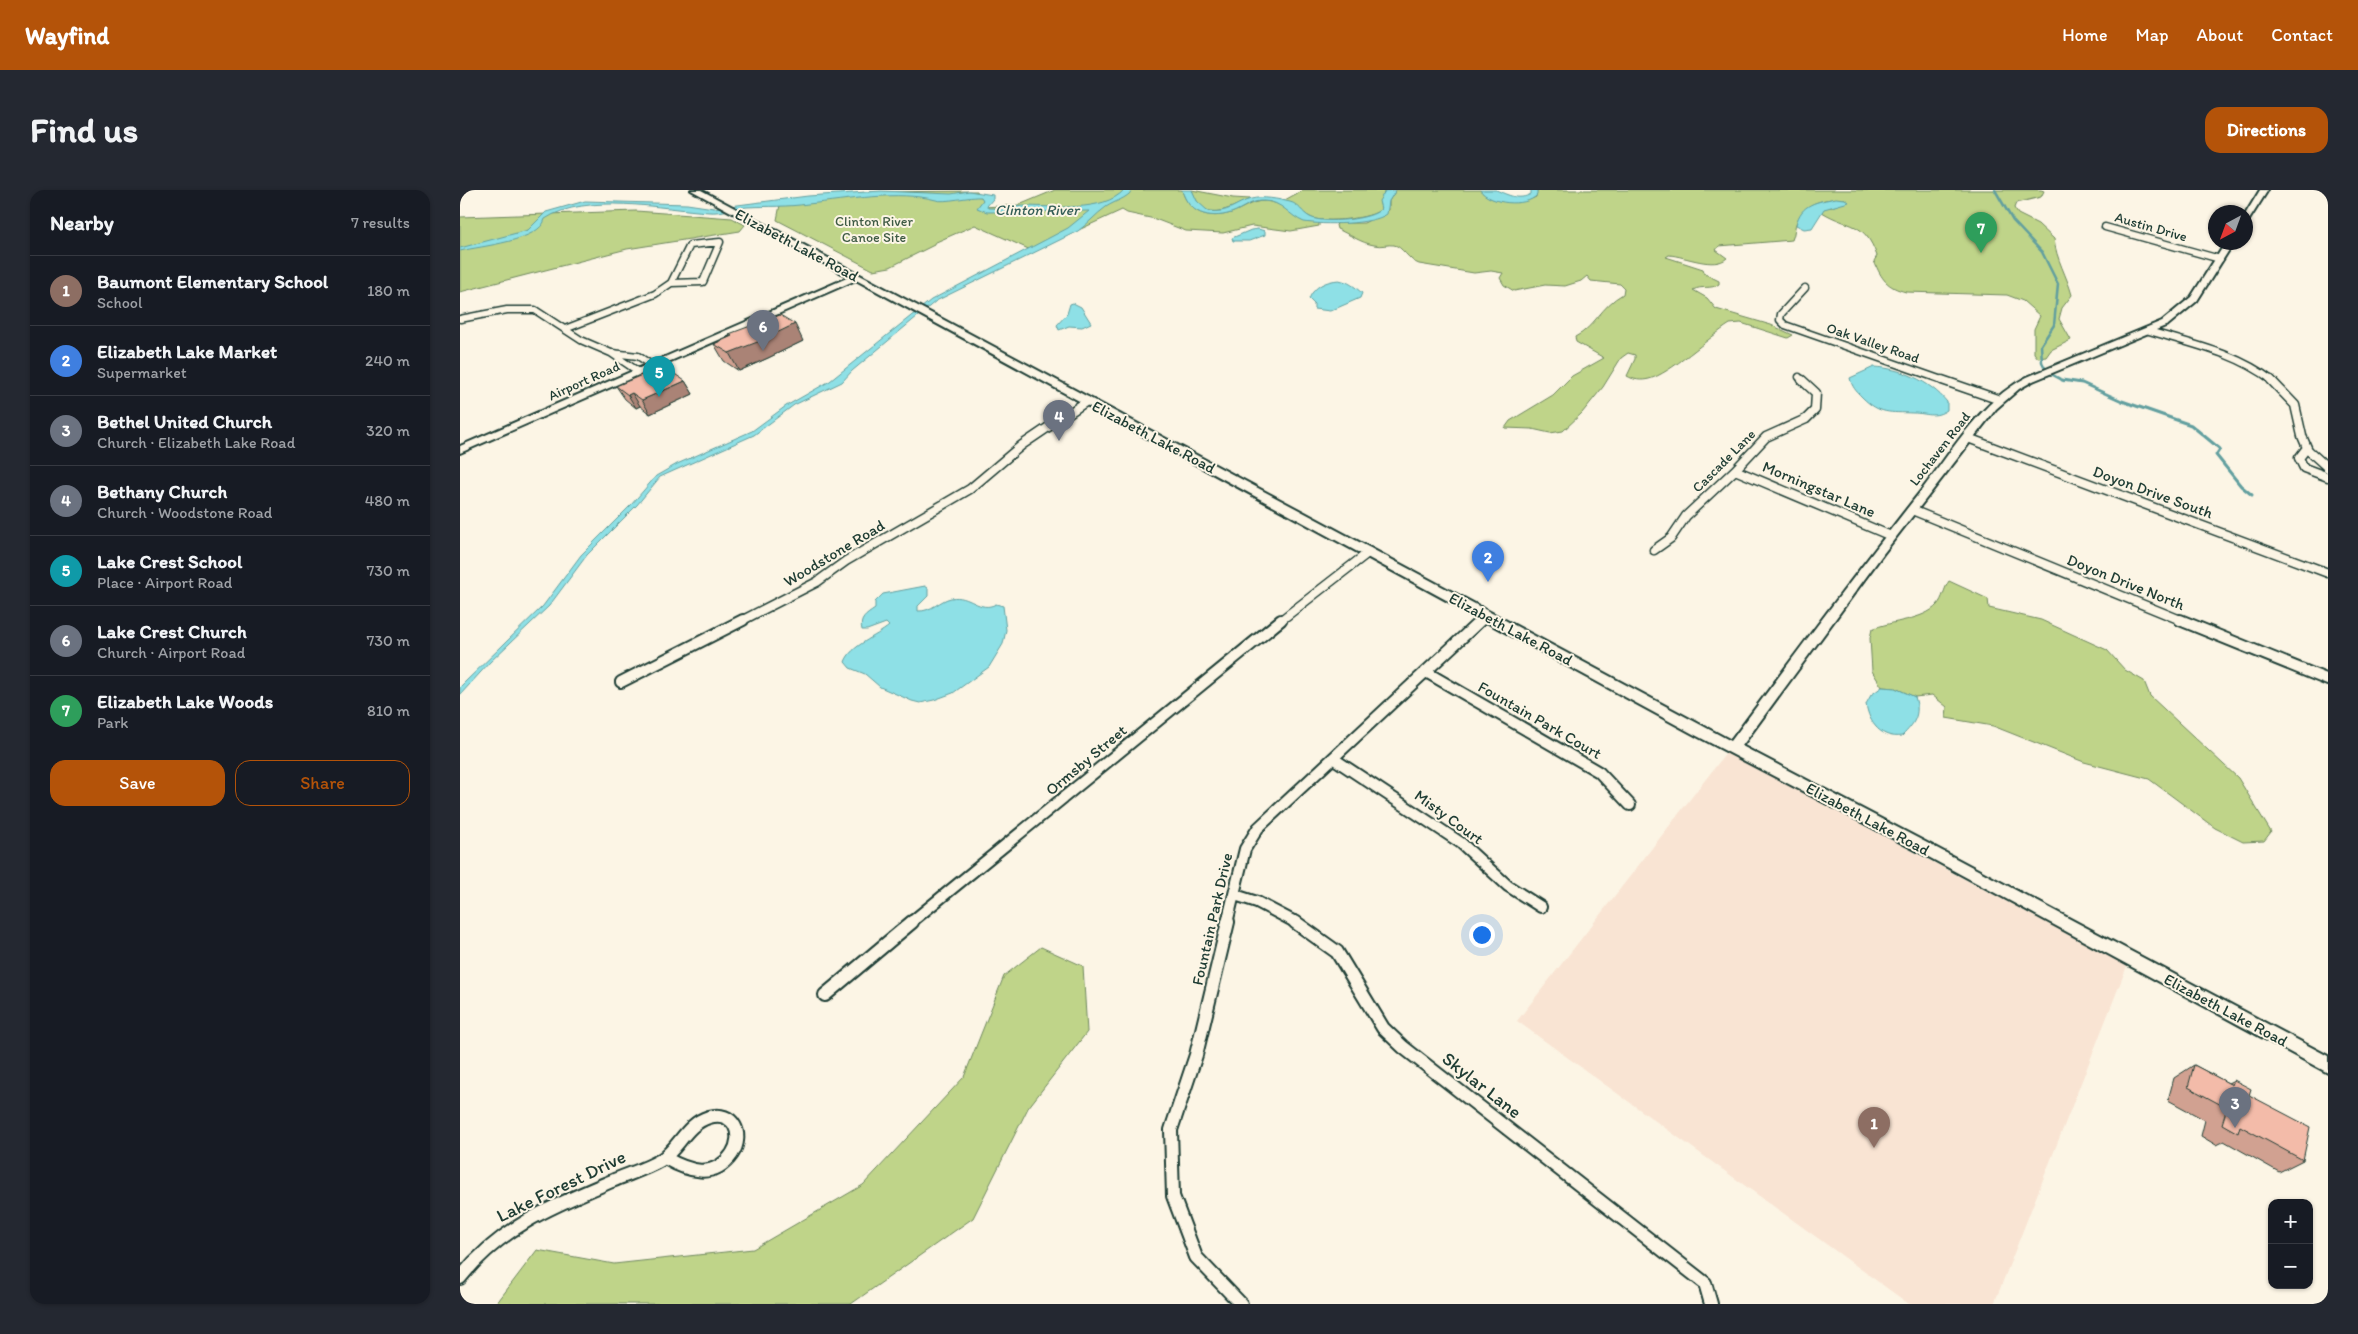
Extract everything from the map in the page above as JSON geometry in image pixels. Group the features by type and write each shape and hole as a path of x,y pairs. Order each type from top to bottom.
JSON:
{"street":[{"name":"Elizabeth Lake Road","path":"695,190 1485,616 1926,849 2328,1065"},
{"path":"2253,207 2264,190"},
{"name":"Austin Drive","path":"2105,227 2220,260"},
{"path":"565,329 655,294 671,283 690,245 720,242 703,282 671,283"},
{"name":"Lochaven Road","path":"1733,748 1891,536 2000,400 2015,388 2047,371 2165,323 2194,299 2226,250"},
{"name":"Airport Road","path":"460,450 856,277"},
{"name":"Oak Valley Road","path":"1805,288 1781,314 1780,320 1785,326 2000,400"},
{"path":"460,319 527,308 535,310 581,340 611,353 639,372"},
{"path":"2150,330 2227,356 2256,370 2275,383 2293,401 2306,449 2328,468"},
{"path":"611,353 638,356 653,366"},
{"name":"Cascade Lane","path":"1654,550 1671,538 1686,516 1735,470 1766,437 1794,425 1816,410 1816,393 1800,377"},
{"name":"Woodstone Road","path":"621,682 817,582 846,561 970,489 984,479 1007,456 1048,428 1072,418 1091,403"},
{"name":"Doyon Drive South","path":"1968,438 2328,573"},
{"path":"2306,449 2299,458 2304,468 2328,477"},
{"name":"Morningstar Lane","path":"1735,470 1891,536"},
{"name":"Doyon Drive North","path":"1912,510 2328,680"},
{"name":"Ormsby Street","path":"825,995 896,934 1081,785 1192,691 1369,552"},
{"name":"Fountain Park Drive","path":"1242,1304 1196,1257 1174,1196 1171,1130 1196,1056 1245,849 1258,828 1485,616"},
{"name":"Fountain Park Court","path":"1426,672 1599,772 1630,805"},
{"name":"Misty Court","path":"1334,759 1461,843 1508,886 1541,907"},
{"name":"Skylar Lane","path":"1235,895 1256,902 1302,926 1337,952 1383,1028 1403,1047 1705,1283 1711,1304"},
{"name":"Lake Forest Drive","path":"460,1278 470,1263 496,1238 524,1221 665,1158 686,1132 708,1117 720,1114 733,1119 737,1124 739,1133 732,1154 713,1169 702,1173 690,1172 665,1158"}],"shaded area":[{"path":"1727,752 2127,966 1994,1304 1909,1304 1517,1021"}],"green space":[{"name":"Clinton River Canoe Site","path":"1055,190 1182,190 1185,198 1194,209 1200,213 1215,216 1231,213 1255,202 1265,201 1284,207 1302,220 1319,222 1319,226 1291,231 1252,226 1223,233 1186,231 1155,219 1127,213 1122,210 1033,251 975,225 934,243 934,245 890,267 873,270 777,220 780,205 866,192 977,191 979,196 983,198 983,207 1019,205"},
{"path":"1192,190 1233,198 1250,199 1224,210 1209,211 1197,201"},
{"path":"1303,190 1385,190 1380,203 1381,209 1376,212 1359,218 1327,220 1312,218 1296,206 1283,201"},
{"path":"1396,190 1480,190 1491,198 1514,202 1530,200 1536,197 1537,190 2041,190 2044,191 2041,197 2016,203 2014,208 2018,214 2038,224 2054,239 2057,254 2072,295 2062,308 2059,319 2071,340 2051,350 2046,357 2038,358 2034,353 2034,329 2040,316 2023,301 2007,295 1906,292 1894,288 1886,282 1880,273 1874,261 1877,256 1867,236 1855,227 1822,212 1823,208 1833,207 1845,199 1824,200 1811,205 1801,214 1796,223 1792,240 1719,246 1716,250 1727,258 1715,263 1669,255 1666,257 1703,269 1705,274 1719,281 1719,284 1716,286 1693,290 1707,298 1716,309 1771,325 1793,335 1788,338 1741,323 1730,324 1668,370 1658,376 1643,380 1627,376 1635,359 1635,355 1628,353 1621,358 1603,387 1582,413 1563,431 1550,433 1532,429 1505,428 1510,421 1553,395 1572,376 1604,358 1576,342 1575,337 1588,328 1609,304 1623,294 1624,288 1620,284 1591,281 1587,276 1581,281 1565,286 1545,285 1514,291 1504,285 1500,278 1503,273 1491,271 1474,273 1419,264 1397,246 1369,244 1337,229 1336,225 1338,223 1364,223 1389,210 1389,201"},
{"path":"636,211 732,218 745,225 740,231 627,249 460,292 460,217"},
{"path":"1949,581 1988,599 1989,608 2041,620 2107,650 2125,670 2144,681 2150,696 2238,778 2271,832 2264,841 2243,842 2215,828 2149,779 2084,762 1993,726 1946,718 1947,707 1932,695 1915,697 1895,688 1882,687 1872,671 1870,638 1872,629 1916,617 1931,610 1939,603"},
{"path":"1041,947 1083,966 1087,1032 1028,1108 973,1218 851,1304 496,1304 537,1250 614,1264 753,1249 863,1185 964,1077 1004,976"}],"water":[{"name":"Clinton River","path":"1124,190 1133,190 1124,198 1106,207 1078,231 936,301 852,371 842,382 794,405 754,435 660,477 637,505 587,555 549,606 490,662 460,695 460,687 543,606 581,555 631,505 656,476 677,464 752,431 786,406 830,381 931,300 1068,228 1089,211 987,212 977,208 983,200 981,197 940,201 921,197 889,196 793,206 747,207 714,212 625,204 603,204 581,206 562,211 545,219 541,226 533,233 508,241 460,251 460,248 528,230 546,212 585,201 687,204 714,208 808,196 881,191 951,194 969,191 993,195 993,199 987,206 988,208 1023,206 1076,207 1103,202 1115,197"},
{"path":"1182,190 1192,190 1197,201 1208,211 1227,210 1251,199 1265,198 1293,203 1307,215 1316,219 1347,220 1376,213 1381,209 1379,201 1385,191 1396,190 1389,201 1387,214 1380,218 1359,222 1323,224 1304,222 1276,203 1264,201 1251,203 1223,215 1207,215 1194,209 1189,204"},
{"path":"1480,190 1496,190 1522,197 1531,194 1531,190 1537,190 1537,195 1525,202 1508,203 1491,199"},
{"path":"1836,198 1845,199 1849,202 1824,209 1812,228 1804,229 1796,225 1798,218 1806,208 1816,202"},
{"path":"1258,229 1265,231 1265,235 1249,241 1233,241 1232,238"},
{"path":"1339,280 1354,286 1362,293 1360,298 1330,311 1314,309 1314,304 1309,299 1311,294 1325,283"},
{"path":"1073,303 1081,307 1091,323 1082,327 1069,326 1059,330 1057,325 1067,314 1070,304"},
{"path":"1874,367 1904,373 1923,382 1947,402 1947,410 1930,415 1892,412 1874,407 1856,391 1850,378"},
{"path":"925,586 928,588 928,596 918,606 918,611 927,610 943,601 958,597 984,606 996,604 1003,606 1006,630 1003,644 989,667 953,693 920,703 880,687 865,674 850,668 845,662 858,646 889,626 886,623 862,630 861,626 862,620 875,609 875,602 883,594"},
{"path":"1882,687 1895,688 1915,697 1917,714 1910,727 1902,736 1888,735 1882,732 1870,717 1866,704 1871,695"}],"building":[{"path":"780,315 795,324 729,353 714,344 732,336 729,334"},
{"path":"663,366 685,381 642,400 632,393 628,395 616,386"},
{"path":"2194,1065 2232,1085 2234,1080 2251,1089 2249,1095 2310,1127 2303,1160 2240,1126 2238,1133 2222,1124 2227,1108 2188,1087"}],"waterway":[{"path":"1995,190 2013,221 2042,252 2058,284 2054,325 2041,345 2042,362 2045,368"},
{"path":"2051,374 2062,380"},
{"path":"2062,380 2082,383 2122,401 2191,425 2220,449 2216,455 2241,486 2252,495"}],"place":[{"name":"Elizabeth Lake Woods","path":"1981,253"},
{"name":"Lake Crest Church","path":"763,351"},
{"name":"Lake Crest School","path":"659,397"},
{"name":"Bethany Church","path":"1059,441"},
{"name":"Elizabeth Lake Market","path":"1488,582"},
{"name":"Bethel United Church","path":"2235,1128"},
{"name":"Baumont Elementary School","path":"1874,1148"}]}
